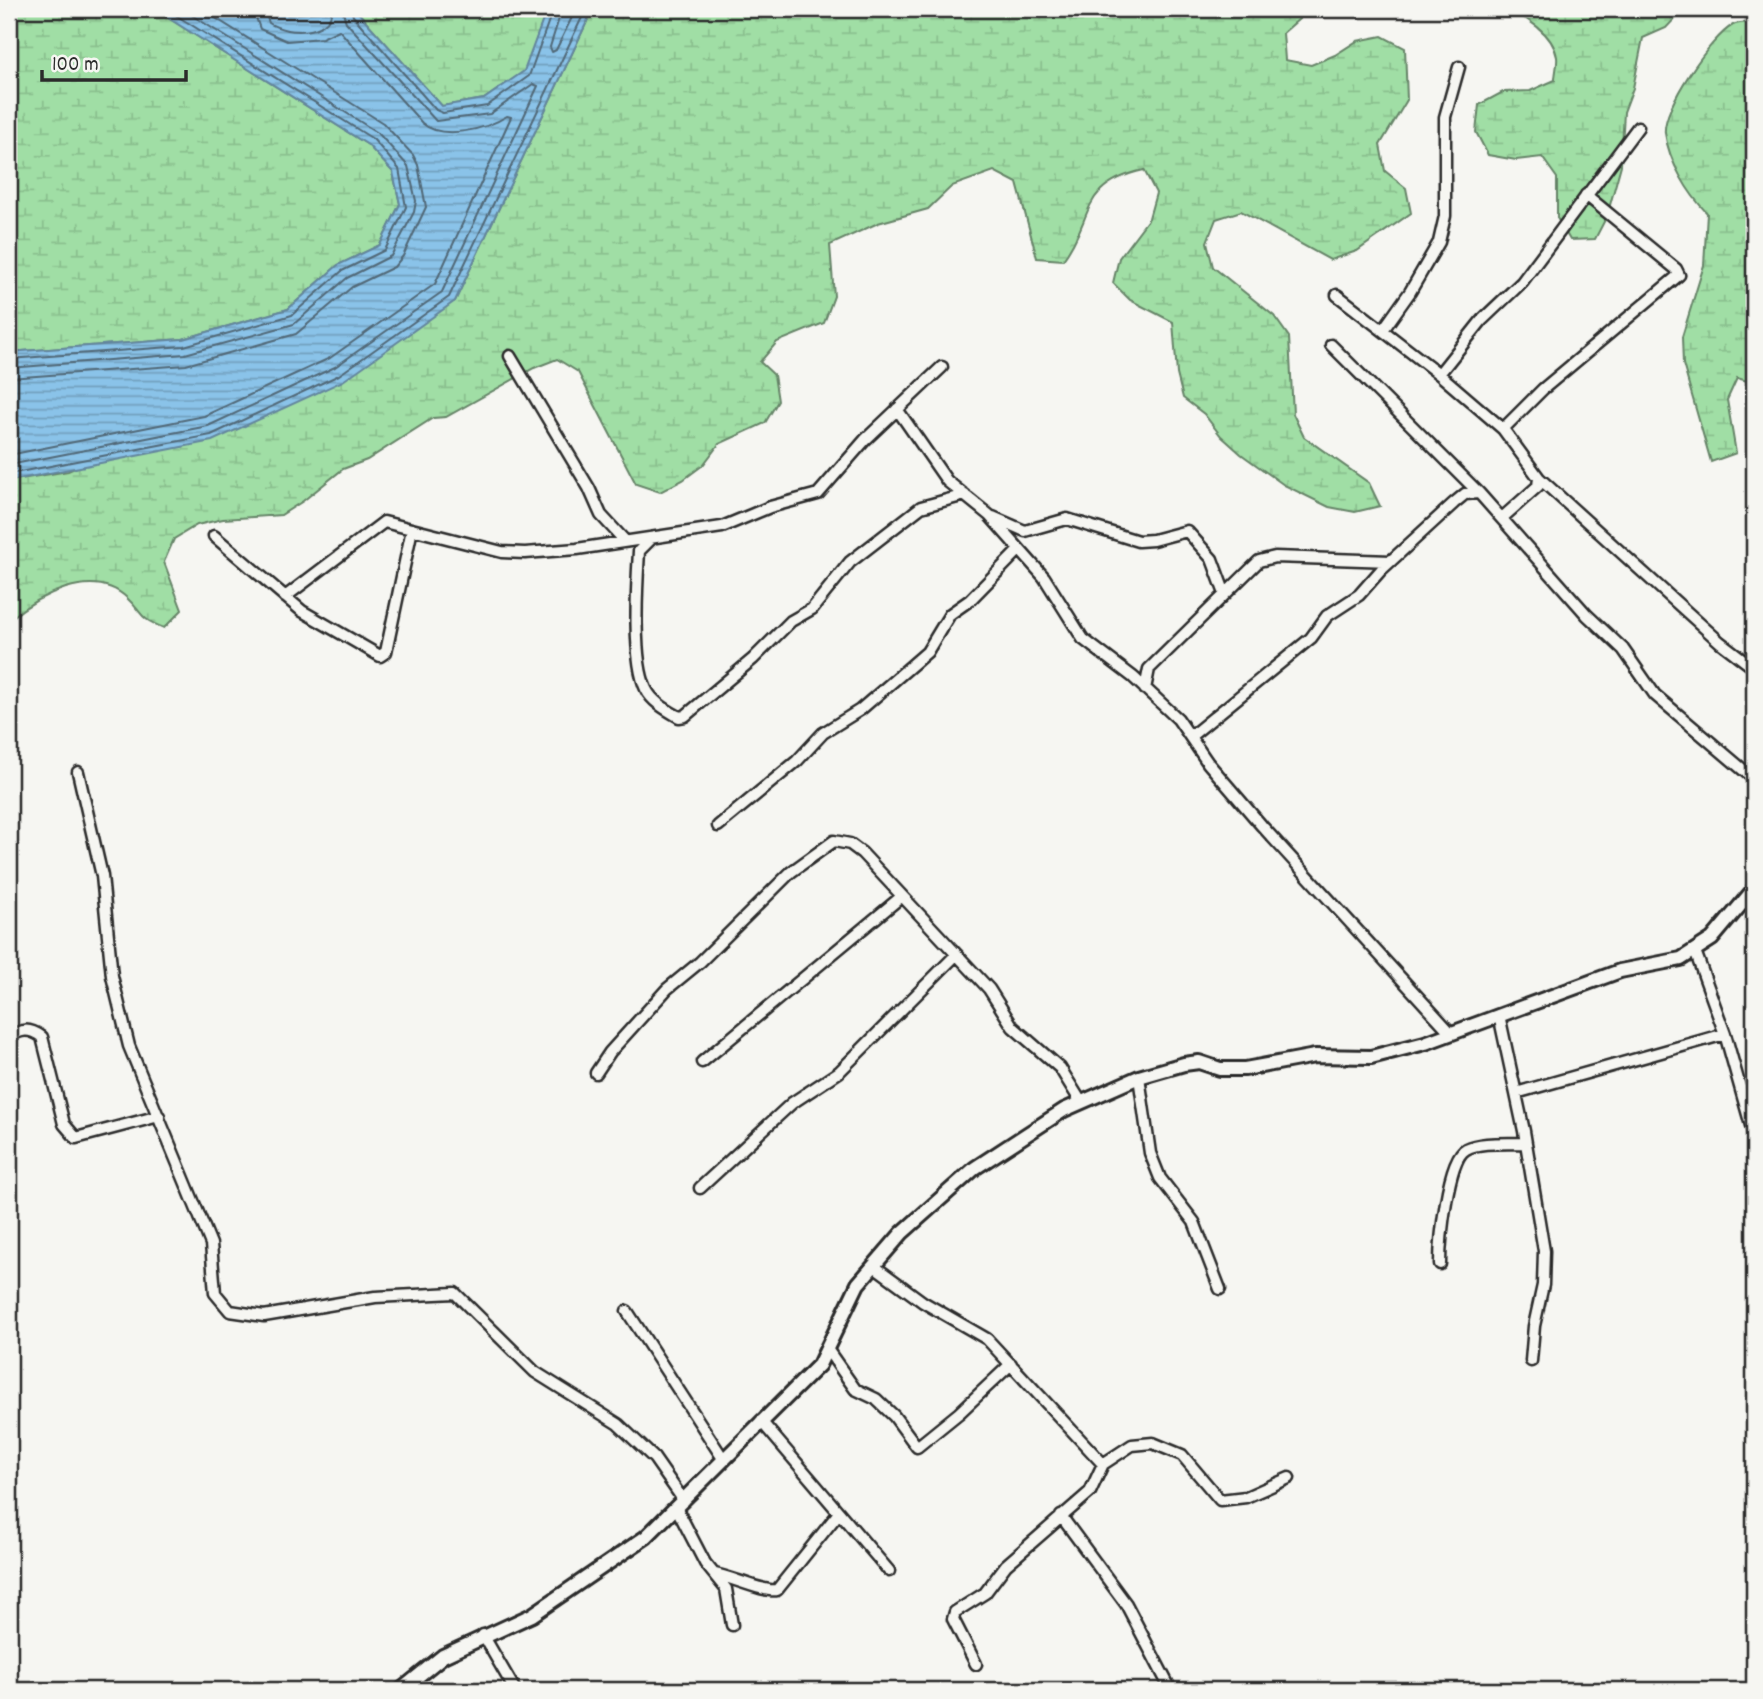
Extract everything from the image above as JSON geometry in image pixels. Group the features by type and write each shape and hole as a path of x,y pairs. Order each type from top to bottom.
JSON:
{"main road":[{"path":"401,1690 443,1656 550,1605 646,1537 819,1364 858,1284 902,1233 975,1168 1063,1110 1139,1077 1199,1062 1227,1070 1315,1056 1371,1057 1451,1032 1620,971 1669,962 1695,951 1712,939 1754,889"}],"street":[{"path":"1382,330 1410,292 1439,242 1445,216 1445,117 1459,67"},
{"path":"1439,374 1482,320 1522,282 1639,127"},
{"path":"1503,429 1542,389 1679,275 1676,268 1586,195"},
{"path":"1337,295 1439,374 1503,429 1539,478 1720,642 1754,668"},
{"path":"1331,345 1479,493 1587,615 1623,649 1655,695 1754,779"},
{"path":"510,356 589,488 601,515 625,541"},
{"path":"285,597 384,522 502,552 526,553 577,549 722,527 770,507 814,496 897,409 942,367"},
{"path":"897,409 929,460 947,481 989,515 1044,577 1083,639 1178,719 1208,763 1262,826 1451,1032"},
{"path":"1502,518 1538,486 1539,478"},
{"path":"1191,736 1244,692 1262,681 1317,632 1327,616 1359,595 1391,561 1465,494 1479,493"},
{"path":"653,538 644,543 639,551 638,638 643,680 654,699 667,710 685,716 753,660 791,621 812,609 850,562 922,507 965,495"},
{"path":"989,515 1025,531 1066,519 1138,541 1187,531 1212,559 1224,594"},
{"path":"214,536 285,597 376,655 383,655 412,529"},
{"path":"718,826 797,761 823,733 860,710 927,652 950,614 970,600 1019,550"},
{"path":"1145,689 1149,669 1224,594 1266,558 1391,561"},
{"path":"78,772 102,876 112,976 129,1046 212,1244 214,1289 230,1311 279,1315 374,1297 455,1293 535,1372 618,1424 654,1458 680,1505 705,1563 726,1589 732,1625"},
{"path":"596,1073 610,1052 667,989 699,962 791,872 828,843 842,842 862,853 989,989 1013,1027 1060,1068 1081,1102"},
{"path":"702,1062 901,897"},
{"path":"1695,951 1725,1034 1754,1136"},
{"path":"700,1188 792,1102 839,1072 956,955"},
{"path":"1499,1015 1526,1143 1545,1269 1531,1361"},
{"path":"9,1037 22,1029 33,1031 42,1037 64,1124 76,1138 159,1116"},
{"path":"1516,1093 1725,1034"},
{"path":"1139,1077 1150,1153 1160,1178 1194,1222 1220,1289"},
{"path":"1440,1264 1441,1230 1457,1158 1469,1147 1526,1143"},
{"path":"874,1266 923,1302 976,1331 1011,1364 1103,1464"},
{"path":"627,1311 724,1460"},
{"path":"827,1349 855,1389 876,1399 894,1416 917,1447 959,1413 1011,1364"},
{"path":"761,1421 889,1571"},
{"path":"976,1664 953,1619 955,1612 985,1593 1006,1565 1092,1489 1103,1464 1132,1445 1153,1443 1167,1447 1188,1461 1215,1497 1226,1501 1246,1497 1289,1478"},
{"path":"715,1574 738,1578 770,1592 777,1590 788,1580 838,1514"},
{"path":"1061,1517 1126,1604 1171,1690"},
{"path":"483,1635 515,1690"}],"green space":[{"path":"9,9 154,9 368,145 393,172 400,204 380,245 338,265 288,309 183,339 9,352"},
{"path":"355,9 547,9 525,71 484,99 442,106"},
{"path":"593,9 1299,9 1299,19 1283,33 1285,60 1311,65 1335,55 1357,41 1382,36 1405,48 1407,100 1380,145 1385,171 1406,188 1411,213 1357,251 1330,260 1241,211 1216,219 1207,242 1213,267 1274,316 1289,337 1293,414 1304,437 1369,483 1380,506 1355,512 1329,507 1284,485 1241,454 1221,436 1204,414 1183,398 1177,374 1173,322 1130,300 1113,283 1119,258 1149,218 1156,193 1144,170 1123,176 1108,184 1098,194 1063,260 1037,258 1017,183 994,171 952,186 928,209 878,223 830,245 834,296 824,323 777,342 760,362 774,375 778,401 765,423 719,444 703,465 660,492 636,484 578,372 557,359 534,368 446,417 433,418 367,460 343,469 281,515 223,519 197,525 174,539 164,562 182,610 164,628 145,618 127,598 113,589 98,585 66,588 50,594 9,620 9,481 68,471 455,301"},
{"path":"1505,9 1684,9 1666,28 1643,38 1633,88 1624,112 1621,165 1607,216 1595,239 1570,240 1557,218 1557,178 1542,157 1516,160 1488,155 1476,132 1479,105 1503,92 1530,91 1555,80 1557,57 1550,40 1529,21"},
{"path":"1754,22 1754,383 1737,378 1727,400 1736,453 1711,462 1683,364 1682,337 1704,265 1707,213 1680,176 1667,144 1666,122 1679,91 1713,43 1733,25"}],"water":[{"path":"154,9 273,9 288,15 355,9 442,106 484,99 524,71 547,9 593,9 455,301 343,381 212,441 9,481 9,352 183,339 288,309 338,265 380,245 400,204 393,172 368,145"}]}
